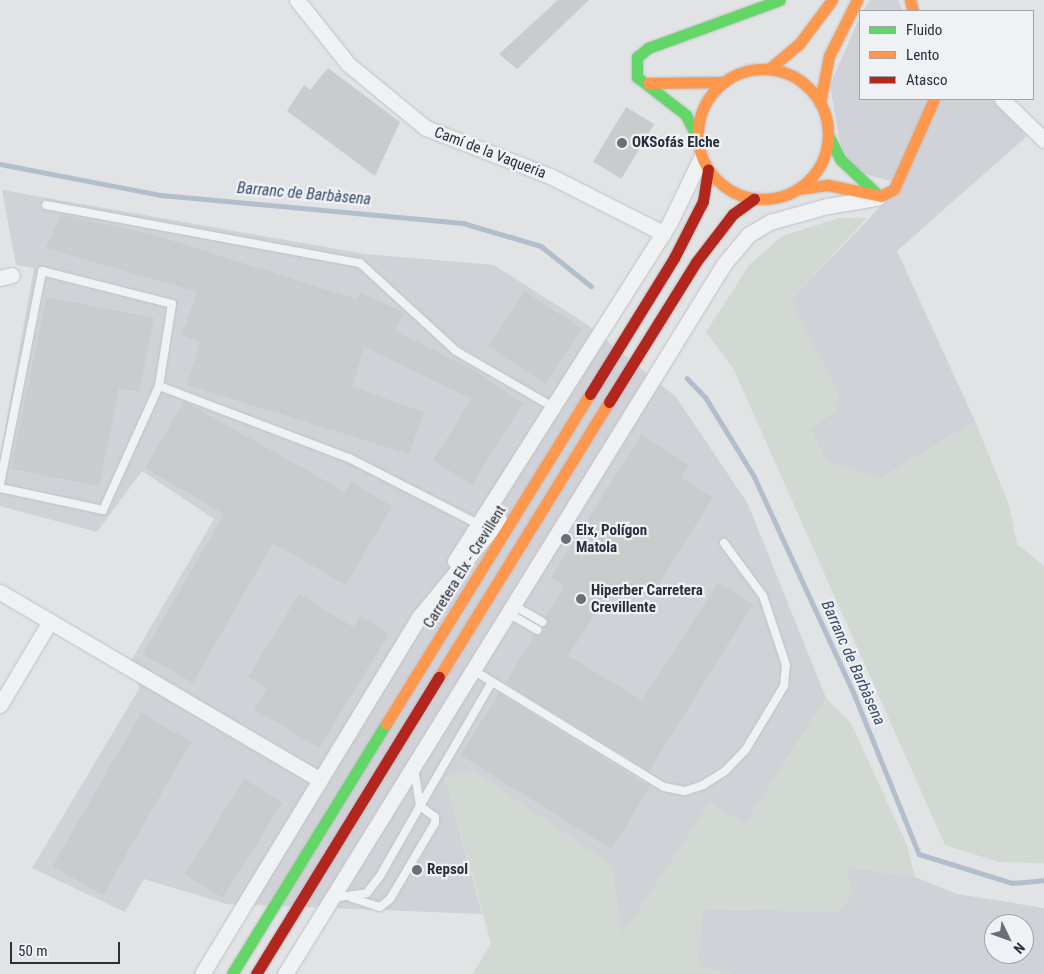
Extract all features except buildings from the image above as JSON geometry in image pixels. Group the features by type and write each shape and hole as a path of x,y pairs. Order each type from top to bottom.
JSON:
{"main road":[{"path":"780,0 648,48 637,57 634,69 644,82 686,115 697,137 705,164 734,194 754,200 777,198 798,189 812,177 826,153 828,135"},
{"path":"770,69 799,44 832,0"},
{"path":"857,0 829,56 820,103 828,135 857,179 881,196"},
{"path":"644,82 668,86 724,82 759,68 770,69 796,78 820,103"},
{"path":"697,137 703,106 724,82"},
{"path":"798,189 828,186 881,196 894,189 934,100"},
{"name":"Carretera Elx - Crevillent","path":"232,974 692,228 705,164"},
{"path":"256,974 613,397 715,236 754,200"}],"street":[{"name":"Camí de la Vaqueria","path":"297,0 348,64 426,128 550,176 663,232"},
{"path":"1003,100 1044,140"},
{"path":"202,974 419,617 705,164"},
{"path":"285,974 724,264 748,236 796,213 871,202 881,196"},
{"path":"540,561 613,397"},
{"path":"419,617 551,457"},
{"path":"0,592 320,780"},
{"path":"0,705 50,621"}],"lane":[{"path":"46,205 360,263 456,351 553,407"},
{"path":"0,484 42,271 172,304 159,386 103,510 0,488"},
{"path":"159,386 349,458 478,524"},
{"path":"473,670 664,787 685,791 703,785 725,771 746,749 784,686 786,665 763,596 724,543"},
{"path":"511,609 542,622"},
{"path":"511,609 538,630"},
{"path":"352,898 367,893 380,876 492,682"},
{"path":"332,898 352,898 380,907 390,899 435,823 434,817 420,806 414,766"}],"shaded area":[{"path":"870,0 898,0 903,10 864,10"},
{"path":"859,18 859,100 993,100 1027,136 897,251 975,421 880,479 826,461 810,429 836,410 791,300 902,184 854,171 840,143 830,85"},
{"path":"2,190 365,254 494,265 585,323 676,397 748,504 826,698 745,825 710,803 622,936 445,777 482,914 227,904 144,879 125,912 32,868 139,689 132,659 214,519 142,471 97,532 0,506 0,457 34,268 16,265"},
{"path":"839,218 867,218 791,300 838,393 836,410 810,429 826,461 880,479 975,421 1009,505 1017,544 1044,566 1044,863 999,862 945,845 734,370 706,332 750,264 782,236"},
{"path":"826,698 851,723 907,845 915,877 846,867 853,894 839,911 702,909 698,967 731,974 473,974 491,943 445,777 472,770 612,865 622,935 710,803 745,825"},
{"path":"846,867 915,877 957,894 1044,908 1044,974 731,974 698,967 702,909 839,911"}],"waterway":[{"name":"Barranc de Barbàsena","path":"0,164 161,195 463,223 541,246 591,286"},
{"name":"Barranc de Barbàsena","path":"687,378 706,398 754,476 855,696 919,854 1012,883 1044,880"}],"traffic: fast":[{"path":"697,137 686,115 637,77 637,57 648,48 780,0"},
{"path":"828,135 841,160 876,193"},
{"path":"232,974 386,724"}],"traffic: slow":[{"path":"769,69 799,44 832,0"},
{"path":"820,103 829,56 857,0"},
{"path":"910,0 913,10"},
{"path":"763,69 776,70 788,74 809,88 823,109 827,121 828,134 827,147 823,159 809,180 788,194 776,198 763,199 750,198 738,194 717,180 703,159 699,147 698,134 699,121 703,109 717,88 738,74 750,70 763,69"},
{"path":"648,83 724,82"},
{"path":"798,189 828,185 881,196 894,189 934,100"},
{"path":"386,724 590,394"},
{"path":"439,677 609,402"}],"traffic: jam":[{"path":"590,394 674,258 703,201 708,169"},
{"path":"609,402 696,262 733,214 754,199"},
{"path":"256,974 439,677"}],"place":[{"name":"OKSofás Elche","path":"622,143"},
{"name":"Elx, Polígon Matola","path":"566,539"},
{"name":"Hiperber Carretera Crevillente","path":"581,599"},
{"name":"Repsol","path":"417,870"}]}
